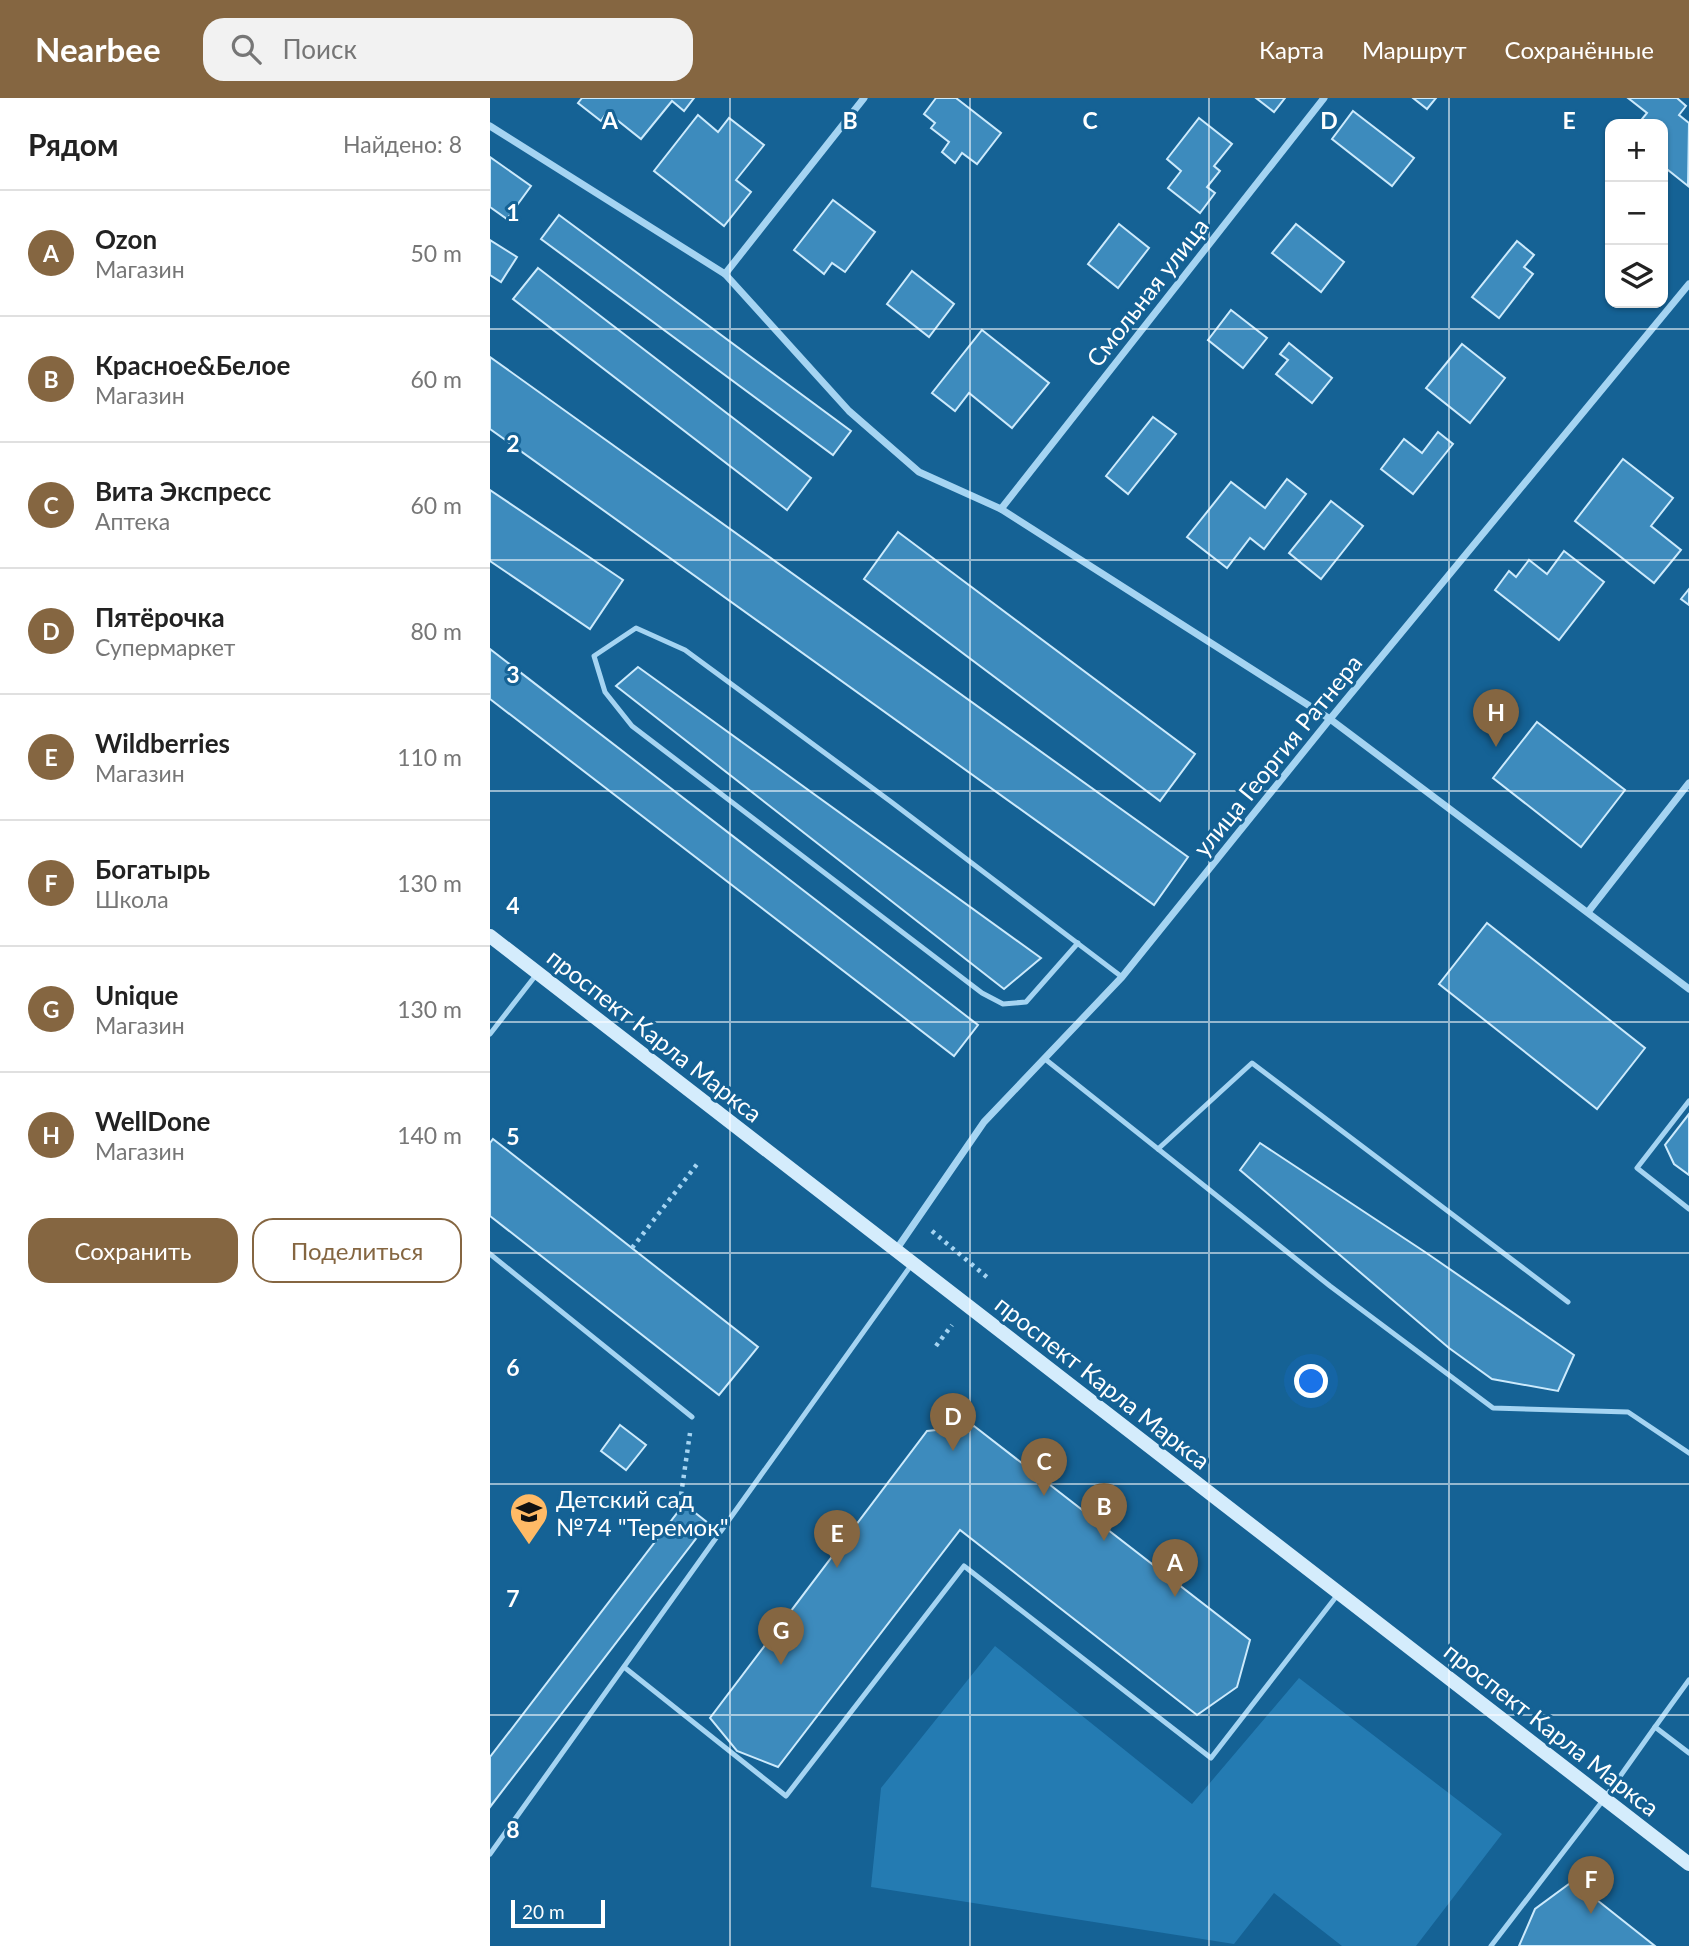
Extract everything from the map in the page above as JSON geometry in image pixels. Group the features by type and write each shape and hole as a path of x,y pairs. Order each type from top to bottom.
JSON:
{"street":[{"path":"725,274 864,98"},
{"name":"Смольная улица","path":"1001,509 1324,98"},
{"path":"490,126 725,274 849,411 919,472 1001,509 1330,719 1689,989"},
{"name":"улица Георгия Ратнера","path":"895,1250 984,1122 1122,977 1330,719 1689,284"},
{"path":"1588,912 1689,783"},
{"name":"проспект Карла Маркса","path":"490,936 1689,1864"}],"lane":[{"path":"1078,943 1026,1002 1003,1004 982,993 632,726 605,692 594,656 636,628 685,650 890,801 1078,943 1122,977"},
{"path":"490,1034 538,972"},
{"path":"1045,1059 1330,1286 1493,1408 1628,1412 1689,1453"},
{"path":"1158,1149 1252,1063 1568,1302"},
{"path":"1689,1101 1637,1168 1689,1209"},
{"path":"490,1254 692,1417"},
{"path":"490,1854 913,1263"},
{"path":"624,1667 786,1796 964,1566 1211,1758 1339,1593"},
{"path":"1491,1946 1604,1799 1689,1680"},
{"path":"1655,1727 1689,1753"}],"path":[{"path":"632,1248 698,1163"},
{"path":"918,1219 988,1278"},
{"path":"936,1346 952,1325"},
{"path":"681,1495 692,1417"}],"shaded area":[{"path":"995,1646 1192,1804 1299,1678 1502,1834 1416,1946 1342,1946 1274,1893 1234,1944 871,1887 881,1788"}],"building":[{"path":"582,98 694,98 684,111 672,101 641,139 607,112 601,121 578,103"},
{"path":"936,98 956,98 1001,133 977,164 962,153 955,163 942,152 949,142 931,128 935,123 924,114"},
{"path":"1256,98 1285,98 1274,112"},
{"path":"1413,98 1436,98 1427,109"},
{"path":"1628,98 1677,98 1686,106 1679,115 1689,123 1688,186 1668,170 1668,119 1642,119 1647,113"},
{"path":"1353,111 1414,158 1392,186 1332,139"},
{"path":"698,115 718,132 729,118 764,145 736,180 751,192 724,226 654,171"},
{"path":"1199,118 1232,144 1214,166 1220,171 1207,187 1215,193 1200,213 1168,188 1181,171 1167,159"},
{"path":"490,157 531,186 507,219 490,207"},
{"path":"833,200 875,232 845,272 832,263 824,274 794,250"},
{"path":"559,215 851,431 833,455 541,239"},
{"path":"1119,224 1149,248 1118,288 1088,264"},
{"path":"1296,224 1344,262 1321,292 1272,253"},
{"path":"490,240 517,257 501,282 490,275"},
{"path":"1517,241 1534,255 1524,267 1533,274 1499,318 1472,297"},
{"path":"538,268 811,478 787,510 513,299"},
{"path":"912,271 954,304 929,337 887,304"},
{"path":"1231,310 1267,338 1243,368 1208,340"},
{"path":"982,330 1049,383 1012,428 969,393 955,411 932,393"},
{"path":"1289,343 1332,378 1312,403 1276,374 1288,360 1280,354"},
{"path":"1462,344 1505,378 1470,423 1426,388"},
{"path":"490,357 1188,857 1154,905 490,429"},
{"path":"1153,417 1176,434 1128,494 1106,476"},
{"path":"1438,432 1453,444 1413,494 1381,469 1404,439 1422,453"},
{"path":"1623,459 1673,498 1651,526 1681,550 1654,583 1575,521"},
{"path":"1287,479 1306,494 1264,549 1250,538 1227,568 1187,537 1231,482 1265,508"},
{"path":"490,490 623,580 590,629 490,561"},
{"path":"1331,501 1363,526 1321,579 1289,553"},
{"path":"898,532 1195,754 1160,801 864,579"},
{"path":"1564,551 1604,582 1559,640 1495,590 1509,571 1516,577 1529,560 1547,574"},
{"path":"1689,589 1689,605 1681,599"},
{"path":"490,649 978,1025 954,1056 490,699"},
{"path":"638,667 1041,958 1004,989 616,686"},
{"path":"1537,722 1625,790 1581,847 1493,778"},
{"path":"1487,923 1645,1048 1597,1109 1439,984"},
{"path":"1689,1114 1689,1175 1674,1164 1665,1145"},
{"path":"493,1139 758,1347 719,1395 490,1216 490,1143"},
{"path":"1260,1143 1574,1355 1558,1391 1492,1379 1449,1348 1240,1170"},
{"path":"620,1425 646,1445 626,1470 601,1451"},
{"path":"974,1426 1250,1640 1237,1687 1197,1715 960,1530 778,1767 737,1751 710,1718 927,1431"},
{"path":"684,1504 708,1523 490,1807 490,1757"},
{"path":"1573,1881 1655,1946 1519,1946 1535,1909"}],"place":[{"name":"WellDone","path":"1496,747"},
{"name":"Пятёрочка","path":"953,1451"},
{"name":"Вита Экспресс","path":"1044,1496"},
{"name":"Красное&Белое","path":"1104,1541"},
{"name":"Детский сад №74 \"Теремок\"","path":"529,1546"},
{"name":"Wildberries","path":"837,1568"},
{"name":"Ozon","path":"1175,1597"},
{"name":"Unique","path":"781,1665"},
{"name":"Богатырь","path":"1591,1914"}]}
